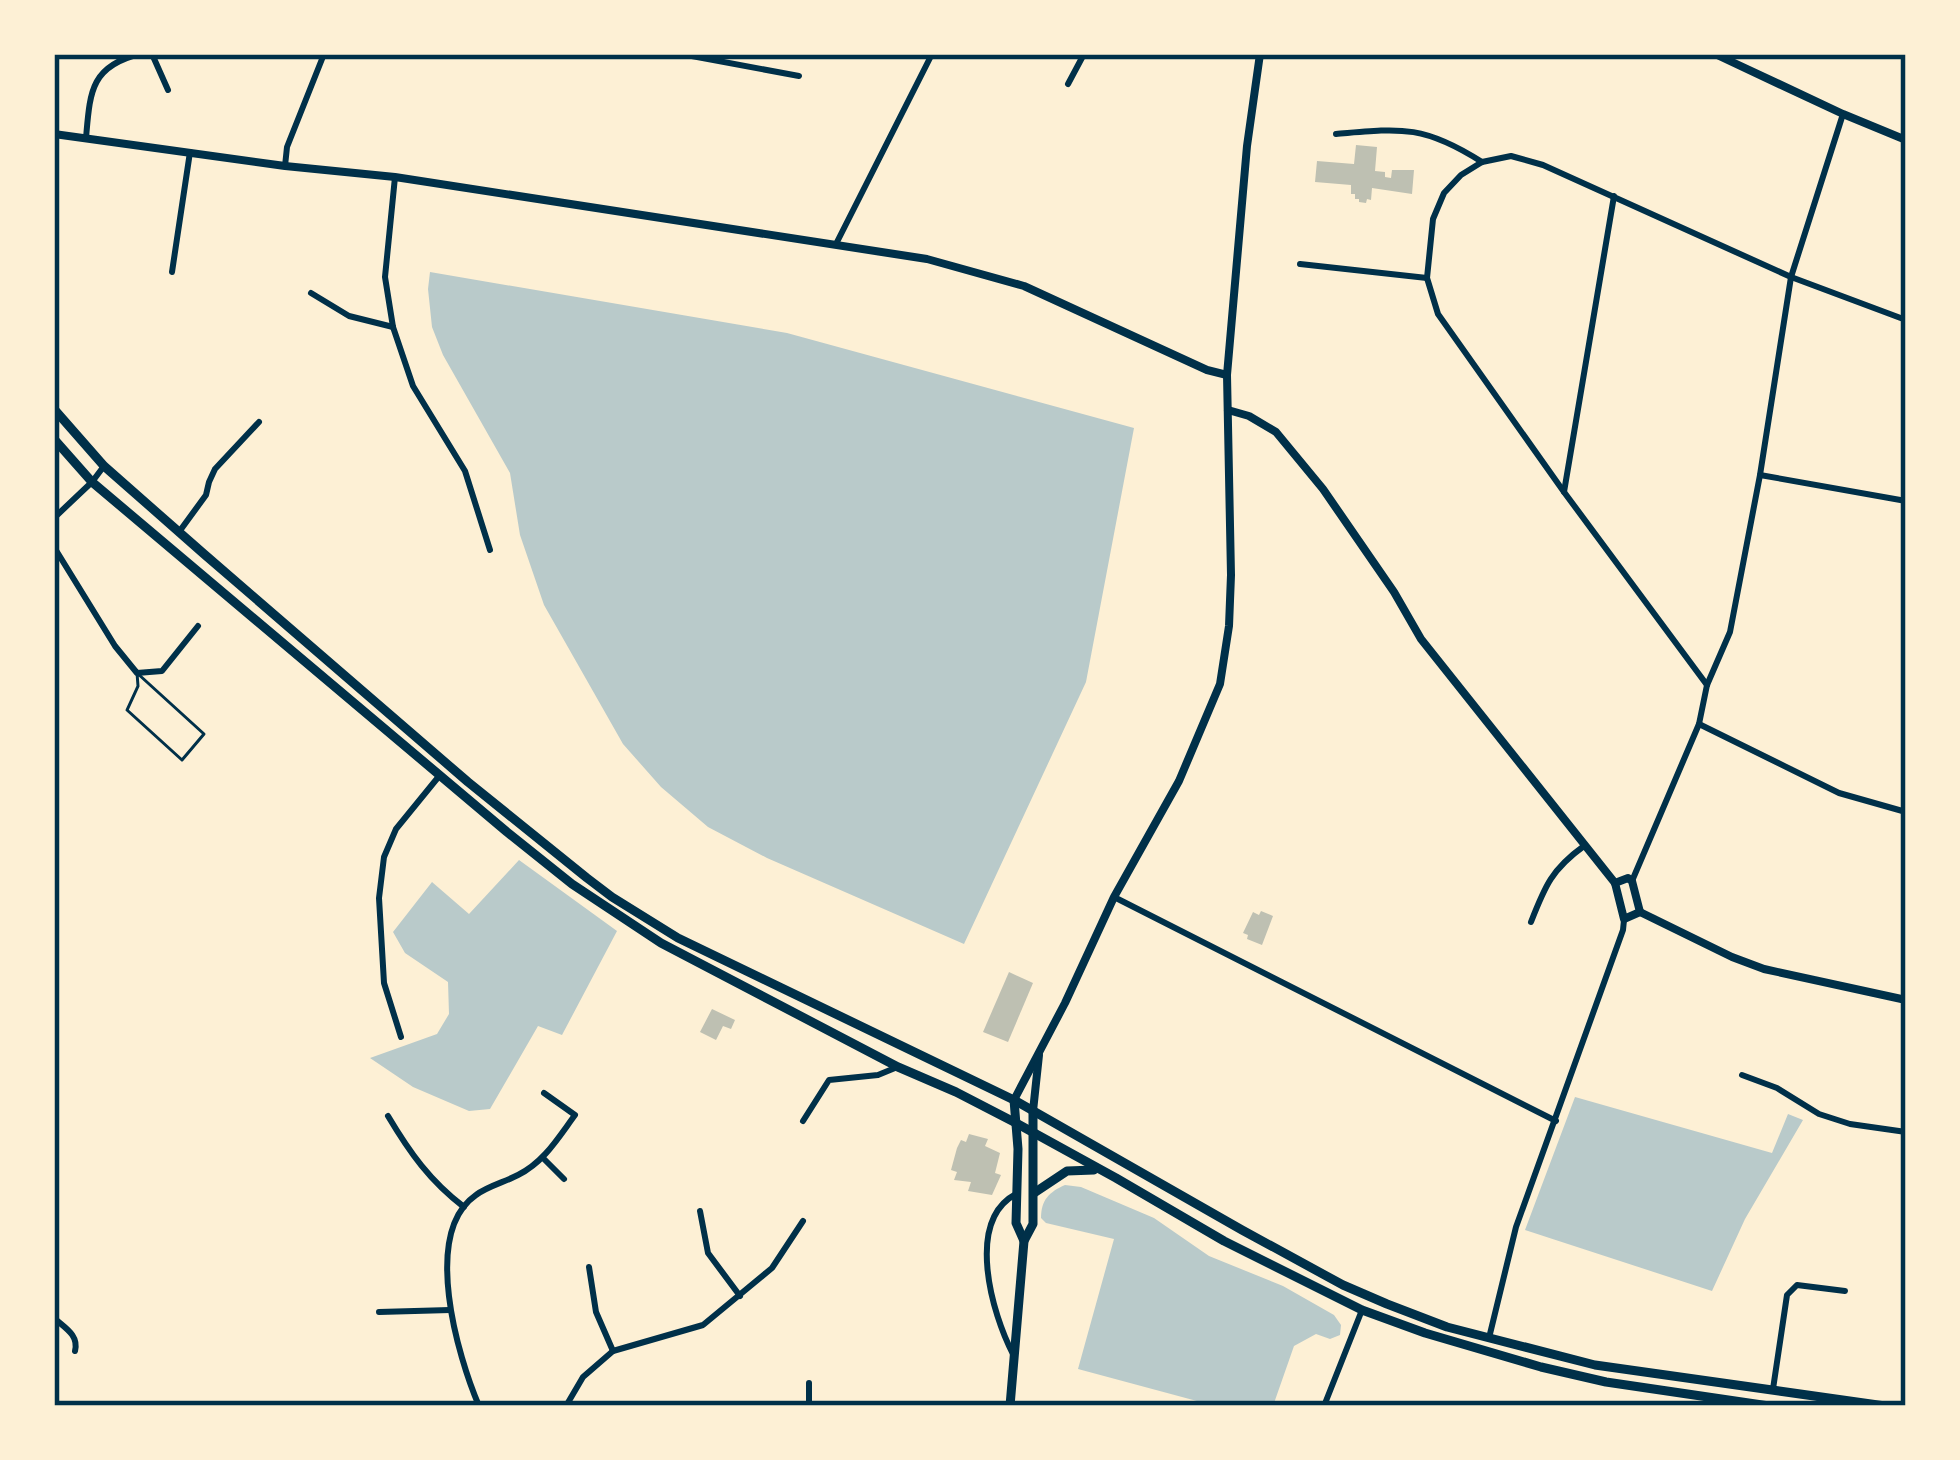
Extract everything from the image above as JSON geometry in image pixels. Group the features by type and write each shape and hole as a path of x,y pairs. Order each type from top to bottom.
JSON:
{"main road":[{"path":"54,409 104,466 400,724 612,897 678,938 1014,1100 1343,1285 1430,1321 1595,1365 1885,1406"},
{"path":"54,439 92,482 440,776 572,884 645,933 898,1067 1016,1123 1224,1241 1362,1310 1541,1367 1722,1403 1769,1406"},
{"path":"1014,1100 1016,1223 1024,1241"},
{"path":"1010,1406 1024,1241 1033,1224 1033,1112"},
{"path":"1034,1193 1067,1171 1105,1172"}],"street":[{"path":"103,54 110,64"},
{"path":"86,138 98,79 110,64 140,54"},
{"path":"152,54 168,90"},
{"path":"285,166 287,147 324,54"},
{"path":"681,54 799,76"},
{"path":"836,244 932,54"},
{"path":"1068,84 1084,54"},
{"path":"1014,1100 1114,897 1179,781 1220,684 1231,575 1227,375 1260,54"},
{"path":"1714,54 1906,140"},
{"path":"1640,912 1633,881 1699,724 1707,685 1730,632 1791,277 1843,114"},
{"path":"1336,134 1421,131 1453,143 1482,162"},
{"path":"54,134 395,176 927,259 1024,286 1227,375"},
{"path":"172,272 190,152"},
{"path":"1707,685 1438,314 1427,278 1433,219 1444,193 1482,162 1511,156 1544,165 1791,277 1906,320"},
{"path":"395,176 385,278 393,327 413,386 465,471 490,550"},
{"path":"1564,492 1614,196"},
{"path":"1300,264 1427,278"},
{"path":"311,292 350,316 393,327"},
{"path":"1228,410 1276,432 1394,592 1421,639 1615,883 1623,930 1516,1227 1489,1338"},
{"path":"179,532 206,495 215,469 259,422"},
{"path":"54,518 104,466"},
{"path":"1760,476 1906,501"},
{"path":"54,547 137,673 162,671 199,626"},
{"path":"1699,724 1839,793 1906,812"},
{"path":"401,1037 384,983 379,898 384,857 396,829 440,776"},
{"path":"1531,922 1548,878 1584,846"},
{"path":"1615,883 1633,881"},
{"path":"1114,897 1556,1121"},
{"path":"1624,919 1640,912 1764,969 1906,1000"},
{"path":"1033,1112 1041,1047"},
{"path":"803,1121 829,1080 878,1075 898,1067"},
{"path":"1742,1075 1778,1088 1819,1114 1906,1132"},
{"path":"476,1405 460,1359 451,1310 447,1240 475,1195 523,1173 543,1158 575,1115 544,1094"},
{"path":"388,1116 412,1158 464,1207"},
{"path":"543,1158 564,1179"},
{"path":"1015,1357 1001,1331 986,1248 996,1209 1016,1194"},
{"path":"700,1211 708,1253 740,1296"},
{"path":"566,1406 583,1377 613,1351 703,1325 772,1268 803,1221"},
{"path":"590,1267 596,1312 613,1351"},
{"path":"1773,1389 1791,1288 1845,1292"},
{"path":"380,1312 451,1310"},
{"path":"1324,1406 1362,1310"},
{"path":"54,1318 74,1336 75,1351"},
{"path":"809,1383 809,1406"}],"lane":[{"path":"137,673 204,734 182,760 127,710 138,686 137,673"}],"shaded area":[{"path":"430,272 787,333 1134,428 1086,682 964,944 767,858 708,827 661,787 623,744 544,605 520,535 510,473 432,327"},
{"path":"519,860 617,931 562,1035 538,1026 490,1109 469,1111 413,1087 370,1058 437,1034 449,1014 448,982 405,953 393,932 432,882 469,914"},
{"path":"1575,1097 1772,1153 1788,1114 1803,1120 1745,1219 1712,1291 1525,1230"},
{"path":"1065,1185 1081,1187 1154,1218 1209,1256 1283,1286 1334,1315 1341,1325 1340,1335 1330,1339 1316,1334 1294,1346 1273,1406 1208,1404 1078,1369 1114,1239 1041,1218 1047,1197"}],"building":[{"path":"1356,145 1377,147 1375,171 1385,172 1385,177 1391,178 1392,170 1414,170 1412,194 1372,188 1366,203 1355,199 1351,185 1315,182 1317,161 1354,164"},
{"path":"1261,911 1273,916 1262,945 1243,933 1253,912 1259,915"},
{"path":"1009,972 1033,983 1008,1042 983,1032"},
{"path":"712,1009 735,1020 731,1029 723,1026 716,1040 700,1032"},
{"path":"969,1134 988,1139 985,1146 1000,1153 995,1173 1001,1175 992,1195 968,1191 971,1182 954,1180 957,1172 951,1170 957,1148"}]}
